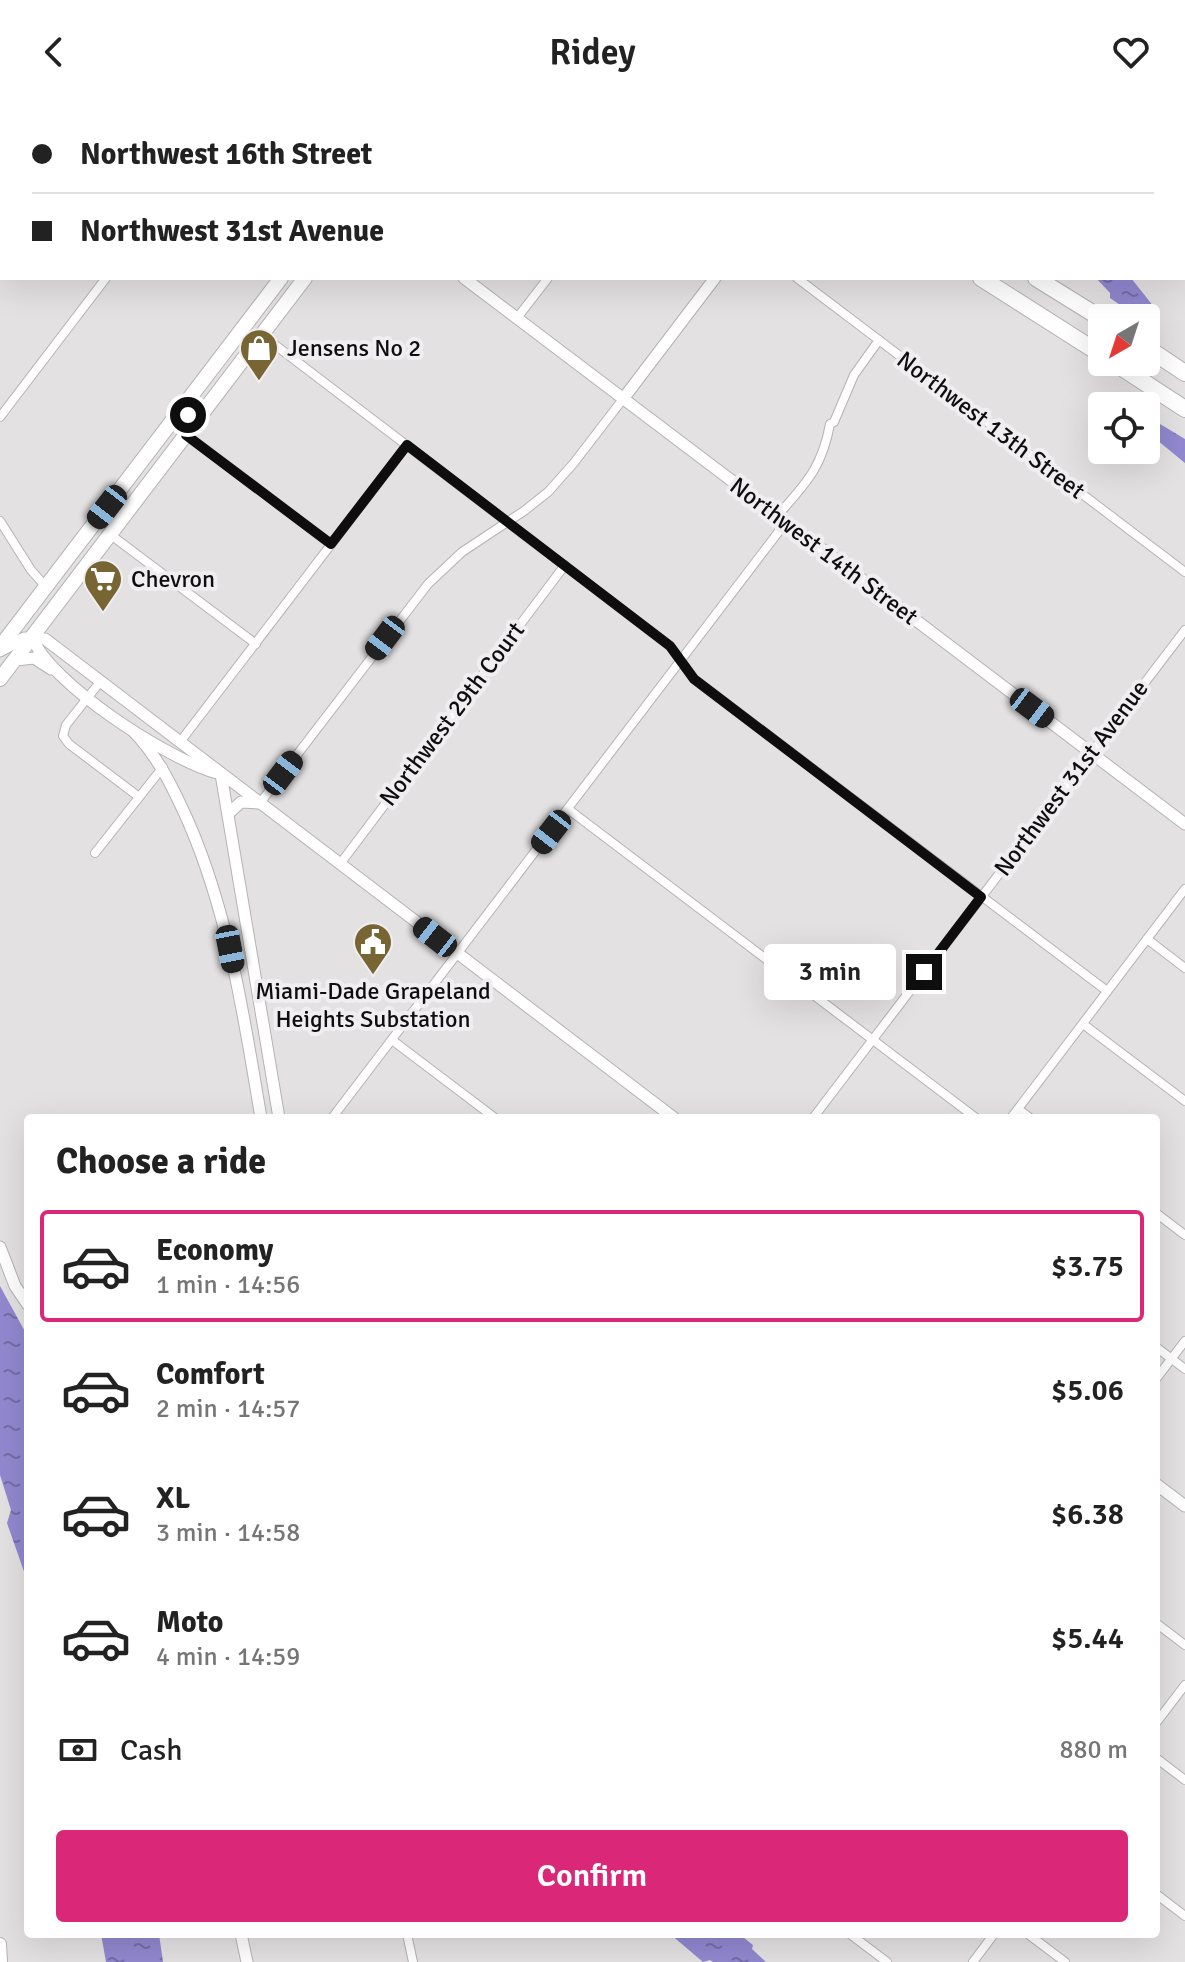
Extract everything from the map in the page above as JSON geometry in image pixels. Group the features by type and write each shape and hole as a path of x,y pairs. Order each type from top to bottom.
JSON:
{"highway":[{"path":"0,649 279,280"},
{"path":"0,679 303,280"},
{"path":"984,280 1088,346"},
{"path":"1039,280 1088,310"},
{"path":"1160,356 1185,373"},
{"path":"1134,376 1185,409"},
{"path":"185,405 188,415 184,422 186,435"},
{"path":"164,432 169,458"},
{"path":"107,507 111,535"},
{"path":"31,606 32,637"}],"main road":[{"path":"0,1944 1,1962"}],"street":[{"path":"0,417 104,280"},
{"name":"Northwest 14th Street","path":"467,280 1185,824"},
{"path":"517,318 546,280"},
{"path":"260,803 428,584 462,552 529,508 554,486 579,458 713,280"},
{"name":"Northwest 13th Street","path":"800,280 1185,572"},
{"path":"262,335 670,646 694,679 1107,991"},
{"path":"335,1114 681,661 782,518 824,455 830,424 834,422 854,375 879,340"},
{"path":"186,435 331,544"},
{"path":"180,742 407,445"},
{"path":"0,521 31,570 46,587"},
{"path":"111,535 256,644"},
{"name":"Northwest 29th Court","path":"340,864 565,565"},
{"name":"Northwest 31st Avenue","path":"816,1114 1185,630"},
{"path":"32,637 58,672"},
{"path":"0,649 18,640 32,637 45,639 667,1114"},
{"path":"15,660 34,658 58,672 134,732 203,769 221,774"},
{"path":"100,682 63,730 63,736 69,744 139,797"},
{"path":"134,732 163,767 201,851 221,908 260,1114"},
{"path":"95,853 163,767"},
{"path":"221,774 278,1114"},
{"path":"229,813 241,802 260,803"},
{"path":"568,809 971,1114"},
{"path":"1014,1114 1185,889"},
{"path":"1147,939 1185,968"},
{"path":"1083,1024 1185,1101"},
{"path":"392,1040 490,1114"},
{"path":"1018,1109 1025,1114"},
{"path":"1160,1216 1185,1235"},
{"path":"0,1247 15,1286 24,1300"},
{"path":"1160,1374 1185,1341"},
{"path":"1160,1350 1185,1369"},
{"path":"1160,1487 1185,1506"},
{"path":"1160,1626 1185,1645"},
{"path":"1160,1718 1185,1685"},
{"path":"1160,1761 1185,1780"},
{"path":"1160,1897 1185,1916"},
{"path":"242,1938 247,1962"},
{"path":"408,1938 413,1962"},
{"path":"855,1938 887,1962"},
{"path":"973,1962 991,1938"},
{"path":"1033,1938 1065,1962"}],"water":[{"path":"1098,280 1133,280 1152,304 1119,304 1110,298 1110,293"},
{"path":"1160,424 1185,439 1185,463 1160,442"},
{"path":"0,1286 24,1330 24,1572 7,1523 11,1510 0,1475"},
{"path":"102,1938 160,1938 163,1962 106,1962"},
{"path":"675,1938 744,1938 766,1962 710,1960 703,1962"}],"place":[{"name":"Jensens No 2","path":"259,382"},
{"name":"Chevron","path":"103,613"},
{"name":"Miami-Dade Grapeland Heights Substation","path":"373,976"}],"route":[{"path":"188,415 184,422 186,435 331,544 407,445 670,646 694,679 981,897 924,972"}]}
